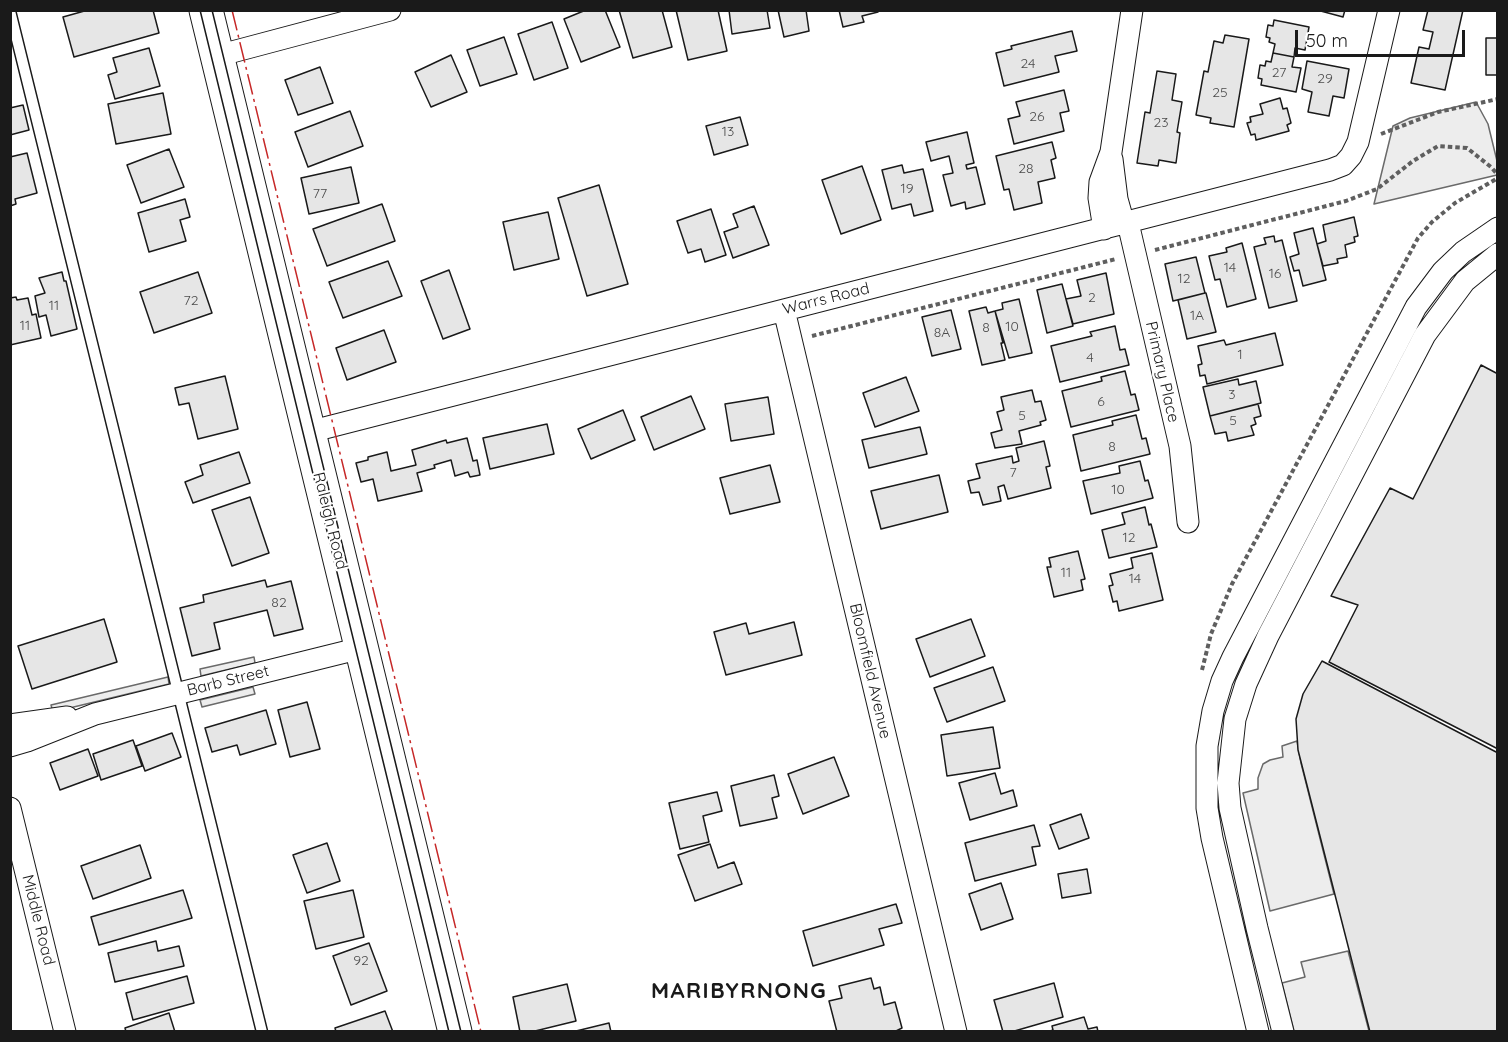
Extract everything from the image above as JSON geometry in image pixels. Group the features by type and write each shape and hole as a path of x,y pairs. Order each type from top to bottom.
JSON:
{"main road":[{"name":"Raleigh Road","path":"206,10 455,1032"}],"street":[{"path":"217,56 390,10"},
{"name":"Primary Place","path":"1132,10 1112,152 1100,182 1099,198 1118,226 1180,446 1188,522"},
{"path":"1358,142 1389,10"},
{"name":"Warrs Road","path":"309,432 1317,174 1343,165 1358,142"},
{"path":"1258,1032 1207,808 1207,746 1213,711 1222,681 1233,657 1416,307 1443,272 1464,252 1497,228"},
{"path":"1283,1032 1234,834 1228,783 1235,719 1246,684 1268,636 1425,335 1465,281 1497,254"},
{"name":"Bloomfield Avenue","path":"784,310 956,1032"},
{"name":"Barb Street","path":"10,746 95,714 361,648"},
{"name":"Barb Street","path":"10,724 95,714"},
{"name":"Middle Road","path":"10,808 65,1032"}],"lane":[{"path":"10,11 262,1032"},
{"path":"1240,953 1262,947"}],"path":[{"path":"1358,142 1438,112 1497,99"}],"shaded area":[{"path":"1476,102 1488,124 1497,161 1497,175 1374,204 1393,126 1410,118"},
{"path":"254,657 255,663 201,676 200,669"},
{"path":"168,677 169,684 53,712 51,705"},
{"path":"253,687 255,694 202,707 200,700"},
{"path":"1297,741 1334,894 1270,911 1243,793 1258,789 1258,778 1263,764 1283,757 1282,746"},
{"path":"1348,951 1369,1031 1294,1031 1282,983 1305,977 1301,962"}],"building":[{"path":"88,10 153,10 159,33 74,57 63,17"},
{"path":"586,10 605,10 620,47 581,62 564,19"},
{"path":"619,10 662,10 672,47 633,58"},
{"path":"676,10 718,10 727,51 688,60"},
{"path":"729,10 767,10 770,28 732,34"},
{"path":"778,10 806,10 809,31 784,37"},
{"path":"839,10 878,10 878,12 862,16 864,22 843,27"},
{"path":"1317,10 1345,10 1343,17"},
{"path":"1428,10 1463,10 1445,90 1411,83 1419,47 1429,49 1433,32 1423,30"},
{"path":"1274,20 1309,27 1305,50 1295,48 1294,57 1273,53 1275,44 1269,42 1270,38 1266,37 1268,25 1273,26"},
{"path":"552,22 568,68 534,80 518,34"},
{"path":"1072,31 1077,51 1055,56 1059,72 1004,86 996,53 1012,49 1011,46"},
{"path":"1225,35 1249,39 1234,127 1210,123 1211,118 1196,115 1204,71 1208,72 1214,41 1223,43"},
{"path":"504,37 517,74 480,86 467,50"},
{"path":"1486,38 1498,38 1498,75 1486,75"},
{"path":"149,48 160,86 115,99 108,75 117,72 113,58"},
{"path":"1273,53 1294,57 1292,67 1301,68 1296,92 1261,85 1262,79 1258,78 1260,65 1265,66 1266,61 1271,62"},
{"path":"451,55 467,92 431,107 415,72"},
{"path":"1307,61 1349,69 1344,98 1333,96 1329,116 1308,112 1312,92 1302,89"},
{"path":"320,67 333,103 298,115 285,80"},
{"path":"1157,71 1176,74 1172,100 1182,102 1177,132 1180,133 1176,163 1159,160 1158,166 1137,163 1145,112 1150,113"},
{"path":"1064,90 1069,111 1060,113 1064,131 1014,144 1008,119 1020,116 1016,102"},
{"path":"163,93 171,134 116,144 108,104"},
{"path":"1280,98 1283,109 1287,108 1291,123 1287,125 1289,131 1256,140 1255,134 1251,135 1247,123 1251,122 1250,117 1263,114 1260,104"},
{"path":"23,105 29,130 10,135 10,108"},
{"path":"350,111 363,146 308,167 295,132"},
{"path":"740,117 748,145 714,155 706,126"},
{"path":"967,132 974,163 966,165 967,169 976,167 985,204 966,209 965,202 951,206 943,175 953,173 949,156 931,161 926,142"},
{"path":"1052,142 1056,158 1051,160 1055,178 1038,182 1042,203 1014,210 1009,189 1004,190 996,156"},
{"path":"169,149 184,187 141,203 127,165"},
{"path":"27,153 37,193 15,199 16,204 10,206 10,157"},
{"path":"902,165 904,173 923,169 933,211 914,216 911,204 892,209 882,170"},
{"path":"862,166 881,220 841,234 822,180"},
{"path":"351,167 359,203 309,214 301,178"},
{"path":"599,185 628,284 587,296 558,198"},
{"path":"185,199 190,217 180,220 186,241 149,252 138,213"},
{"path":"382,204 395,241 327,266 313,229"},
{"path":"754,206 769,245 733,258 724,232 738,227 733,214"},
{"path":"711,209 726,255 705,262 701,249 688,253 677,221"},
{"path":"548,212 559,259 514,270 503,222"},
{"path":"1354,217 1358,236 1354,237 1355,242 1345,245 1347,257 1337,259 1338,263 1323,266 1317,244 1326,241 1323,225"},
{"path":"1313,228 1326,280 1303,286 1299,270 1294,271 1290,257 1299,254 1294,233"},
{"path":"1274,236 1275,242 1282,240 1297,301 1269,308 1254,247 1266,244 1264,238"},
{"path":"1242,243 1256,299 1227,307 1220,279 1215,280 1209,256 1227,252 1226,248"},
{"path":"1196,257 1205,293 1173,301 1165,264"},
{"path":"388,261 402,296 343,318 329,282"},
{"path":"449,270 470,329 443,339 421,281"},
{"path":"62,272 77,329 51,336 46,315 39,317 35,296 45,293 39,278"},
{"path":"198,272 212,313 154,333 140,292"},
{"path":"1106,273 1114,314 1073,324 1066,299 1081,296 1077,280"},
{"path":"1062,284 1073,326 1047,333 1037,290"},
{"path":"1206,293 1216,332 1187,339 1178,300"},
{"path":"16,297 17,300 28,298 32,315 36,314 41,338 10,345 10,298"},
{"path":"1019,299 1032,353 1009,358 995,311 1003,309 1002,303"},
{"path":"986,307 988,313 995,311 1005,360 982,365 969,311"},
{"path":"951,310 961,349 932,356 922,317"},
{"path":"1115,326 1120,350 1125,349 1129,365 1060,382 1051,346 1092,336 1090,332"},
{"path":"384,330 396,362 347,380 336,348"},
{"path":"1275,333 1283,365 1207,384 1205,375 1200,376 1198,365 1202,364 1198,346 1224,340 1226,345"},
{"path":"1481,365 1498,374 1498,749 1329,662 1358,605 1331,596 1390,488 1413,499"},
{"path":"1125,371 1131,395 1135,394 1139,410 1071,427 1062,391 1102,381 1101,377"},
{"path":"225,376 238,429 198,439 189,403 179,405 175,388"},
{"path":"906,377 919,411 875,427 863,393"},
{"path":"1238,379 1239,385 1256,381 1261,403 1210,416 1203,387"},
{"path":"1032,390 1035,402 1041,401 1046,420 1040,422 1041,425 1019,431 1022,444 995,448 991,433 1002,430 997,412 1004,410 1001,397"},
{"path":"691,396 705,429 654,450 641,417"},
{"path":"768,397 774,434 731,441 725,404"},
{"path":"1258,404 1261,416 1254,418 1256,424 1251,426 1254,435 1228,441 1226,432 1215,434 1210,416"},
{"path":"623,410 635,440 591,459 578,429"},
{"path":"1136,415 1142,439 1146,438 1150,454 1081,471 1073,435 1113,425 1112,421"},
{"path":"547,424 554,454 490,469 483,438"},
{"path":"920,427 927,454 869,468 862,440"},
{"path":"467,438 473,461 477,460 480,475 470,477 468,472 455,476 451,460 417,473 422,491 378,501 373,479 361,482 356,463 368,460 368,457 387,452 391,471 416,465 412,450 446,440 447,443"},
{"path":"1044,441 1050,466 1046,467 1051,488 1008,499 1004,485 998,487 1001,501 983,505 979,492 971,493 968,481 980,478 976,464 1012,456 1013,463 1019,461 1016,448"},
{"path":"239,452 250,483 193,503 185,482 203,475 200,465"},
{"path":"1140,461 1145,481 1148,480 1153,498 1091,514 1083,481 1120,473 1119,466"},
{"path":"770,465 780,502 730,514 720,478"},
{"path":"939,475 948,512 881,529 871,491"},
{"path":"250,497 269,553 232,566 212,510"},
{"path":"1145,507 1157,547 1109,558 1102,530 1125,524 1122,513"},
{"path":"1078,551 1085,579 1081,580 1083,590 1054,597 1047,567 1051,567 1049,558"},
{"path":"1152,553 1163,600 1119,611 1117,601 1113,602 1109,586 1113,585 1110,574 1133,568 1131,558"},
{"path":"265,580 267,587 291,581 303,629 274,636 267,610 214,623 220,649 192,656 180,608 204,602 203,595"},
{"path":"104,619 117,662 32,689 18,646"},
{"path":"971,619 985,656 930,677 916,639"},
{"path":"794,622 802,655 726,675 714,632 746,623 749,634"},
{"path":"1322,661 1498,753 1498,1032 1370,1032 1298,750 1296,719 1303,694"},
{"path":"993,667 1005,701 947,722 934,688"},
{"path":"307,702 320,749 290,757 278,710"},
{"path":"266,710 276,744 240,755 237,745 212,752 205,728"},
{"path":"993,727 1000,768 947,776 941,735"},
{"path":"172,733 181,757 145,771 136,746"},
{"path":"133,740 142,766 101,780 93,754"},
{"path":"88,749 98,776 60,790 50,763"},
{"path":"834,757 849,796 803,814 788,774"},
{"path":"995,773 1001,794 1013,790 1017,806 970,820 959,783"},
{"path":"774,775 779,796 772,798 777,818 740,826 731,786"},
{"path":"717,792 722,811 703,816 709,842 680,849 669,803"},
{"path":"1081,814 1089,838 1059,849 1050,825"},
{"path":"1034,825 1040,846 1032,847 1036,865 975,881 965,843"},
{"path":"327,843 340,881 307,893 293,855"},
{"path":"710,844 718,868 734,862 742,884 695,901 678,855"},
{"path":"140,845 151,878 93,899 81,866"},
{"path":"1087,869 1091,893 1062,898 1058,874"},
{"path":"1001,883 1013,919 981,930 969,894"},
{"path":"183,890 192,918 99,945 91,917"},
{"path":"353,890 364,937 316,949 304,901"},
{"path":"896,904 902,923 879,929 884,945 813,966 803,931"},
{"path":"156,941 158,951 179,946 184,966 115,982 108,953"},
{"path":"369,943 387,991 351,1005 333,956"},
{"path":"187,976 194,1003 133,1020 126,993"},
{"path":"871,978 874,989 880,987 884,1005 895,1002 902,1028 894,1032 837,1032 829,1001 842,998 839,986"},
{"path":"1054,983 1063,1017 1011,1032 1003,1032 994,1000"},
{"path":"567,984 576,1021 531,1032 520,1032 513,997"},
{"path":"385,1011 393,1032 336,1032 335,1028"},
{"path":"169,1013 175,1032 126,1032 125,1028"},
{"path":"1084,1017 1088,1029 1097,1027 1098,1032 1047,1032 1053,1030 1052,1026"},
{"path":"609,1023 611,1032 572,1032"}],"tram line":[{"path":"200,10 449,1032"},
{"path":"212,10 461,1032"}],"power":[{"path":"232,10 481,1032"}],"district":[{"name":"MARIBYRNONG","path":"739,991"}]}
